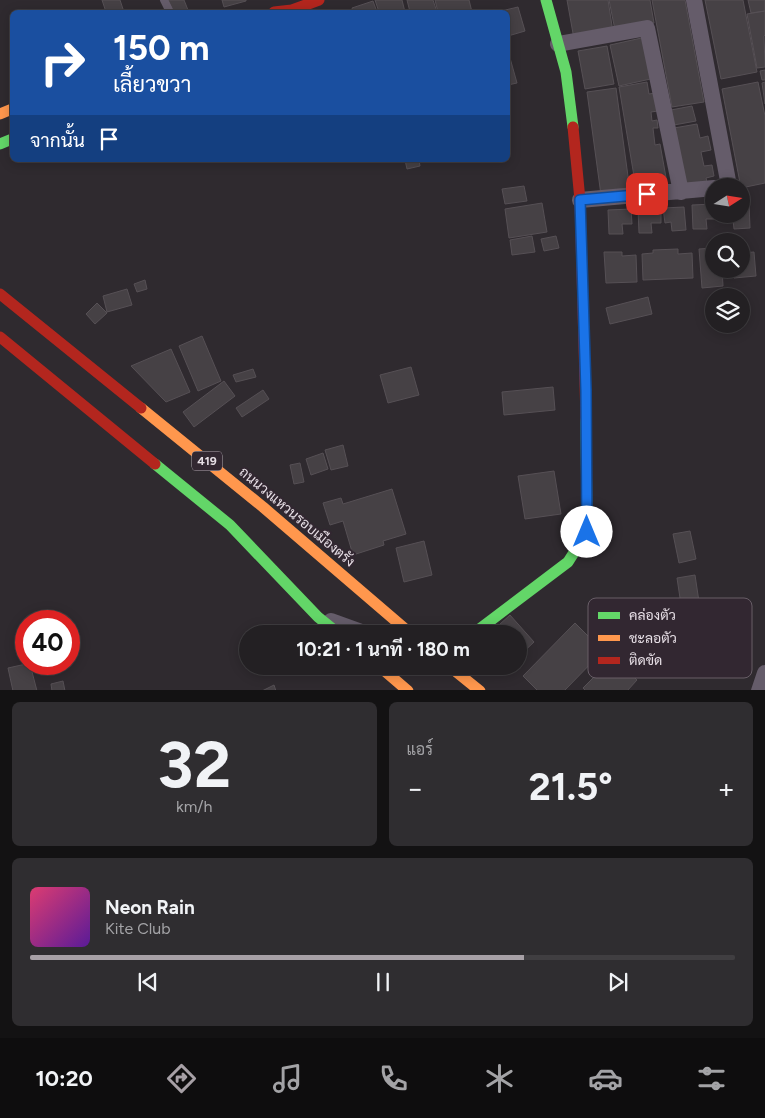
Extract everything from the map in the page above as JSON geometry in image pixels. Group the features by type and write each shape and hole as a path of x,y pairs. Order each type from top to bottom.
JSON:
{"main road":[{"path":"293,10 319,0"},
{"path":"485,625 568,562 587,532 586,390 580,200 571,100 546,0"},
{"name":"ถนนวงแหวนรอบเมืองตรัง","path":"0,294 263,507 401,625"},
{"name":"419","path":"0,337 230,526 328,625"},
{"path":"390,675 408,690"},
{"path":"461,675 480,690"}],"street":[{"path":"694,0 727,178"},
{"path":"558,44 647,28 681,192"},
{"path":"580,200 705,189"},
{"path":"318,617 341,625"},
{"path":"759,690 765,673"}],"building":[{"path":"102,0 120,0 123,10 105,10"},
{"path":"168,0 184,0 188,10 172,10"},
{"path":"222,0 246,0 246,1 224,7"},
{"path":"375,0 402,0 404,10 378,10"},
{"path":"407,0 433,0 436,10 410,10"},
{"path":"435,0 469,0 472,10 438,10"},
{"path":"567,0 608,0 613,32 574,39"},
{"path":"609,0 650,0 654,23 615,30"},
{"path":"652,0 685,0 704,102 672,107"},
{"path":"705,0 743,0 757,72 721,79"},
{"path":"748,0 765,0 765,11 751,13"},
{"path":"373,1 376,10 352,10 352,8"},
{"path":"518,7 525,31 510,35 510,10 505,10"},
{"path":"765,11 765,67 757,68 747,14"},
{"path":"646,37 655,78 619,86 610,45"},
{"path":"607,46 614,84 585,89 578,51"},
{"path":"510,58 517,83 510,85"},
{"path":"765,70 765,80 762,80 760,71"},
{"path":"647,82 649,94 655,93 658,111 651,112 652,121 657,120 658,128 653,128 655,145 660,144 667,183 636,188 619,87"},
{"path":"758,82 765,116 765,183 750,186 750,178 739,178 722,89"},
{"path":"765,82 765,104 762,83"},
{"path":"616,88 630,191 601,195 587,92"},
{"path":"692,106 696,121 674,125 671,110"},
{"path":"697,124 700,138 708,136 711,150 701,152 704,166 712,165 714,176 705,178 705,182 686,186 674,128"},
{"path":"405,162 419,162 420,166 407,169"},
{"path":"524,186 527,201 505,204 502,189"},
{"path":"542,203 547,232 509,238 505,209"},
{"path":"705,204 705,223 707,229 693,229 692,205"},
{"path":"684,207 686,230 672,231 671,222 665,223 663,208"},
{"path":"661,208 661,223 651,223 652,233 639,233 638,209"},
{"path":"631,209 632,224 622,224 623,234 609,234 608,210"},
{"path":"733,223 750,223 750,228 734,229"},
{"path":"532,236 535,252 512,255 510,240"},
{"path":"556,236 559,248 544,251 541,239"},
{"path":"678,249 678,254 692,253 693,278 643,280 642,254 653,253 653,250"},
{"path":"699,249 705,249 705,278 723,278 723,286 702,288"},
{"path":"604,252 622,252 622,256 636,255 637,282 606,283"},
{"path":"750,252 754,252 756,276 750,277"},
{"path":"145,280 147,289 137,292 134,284"},
{"path":"127,289 132,305 107,312 103,296"},
{"path":"648,297 652,314 610,324 606,308"},
{"path":"97,303 107,313 95,324 86,314"},
{"path":"202,336 221,381 198,391 179,346"},
{"path":"171,349 190,392 166,402 131,366"},
{"path":"411,367 419,395 388,403 380,375"},
{"path":"253,369 256,377 236,382 233,375"},
{"path":"224,381 235,396 194,427 183,412"},
{"path":"553,387 555,410 504,415 502,392"},
{"path":"263,390 269,399 242,417 236,408"},
{"path":"343,445 348,466 331,470 325,450"},
{"path":"323,453 328,469 311,475 306,459"},
{"path":"300,463 304,482 294,484 290,465"},
{"path":"554,471 561,514 525,519 518,476"},
{"path":"392,489 406,534 383,541 384,545 353,555 343,521 330,525 323,503 341,498 343,504"},
{"path":"690,531 696,559 679,563 673,534"},
{"path":"424,541 432,575 404,582 396,548"},
{"path":"695,575 698,598 680,598 677,578"},
{"path":"510,615 519,625 499,625"},
{"path":"575,623 588,636 588,666 565,690 537,690 523,676 527,675 527,672"},
{"path":"527,634 534,642 527,649"},
{"path":"15,666 15,675 33,675 37,690 13,690 8,668"},
{"path":"593,678 635,678 637,680 628,690 585,690 583,688"},
{"path":"63,681 65,690 52,690 51,684"},
{"path":"274,685 276,690 264,690"}],"traffic: fast":[{"path":"546,0 566,72 573,127"},
{"path":"0,144 10,140"},
{"path":"485,625 568,562 587,532 586,420"},
{"path":"155,464 230,525 328,625"}],"traffic: slow":[{"path":"0,114 10,110"},
{"path":"141,408 263,507 401,625"},
{"path":"389,675 407,690"},
{"path":"460,675 479,690"}],"traffic: jam":[{"path":"292,10 319,0"},
{"path":"573,127 580,200 586,420"},
{"path":"0,294 141,408"},
{"path":"0,337 155,464"}],"route":[{"path":"587,532 586,390 580,200 647,194"}]}
